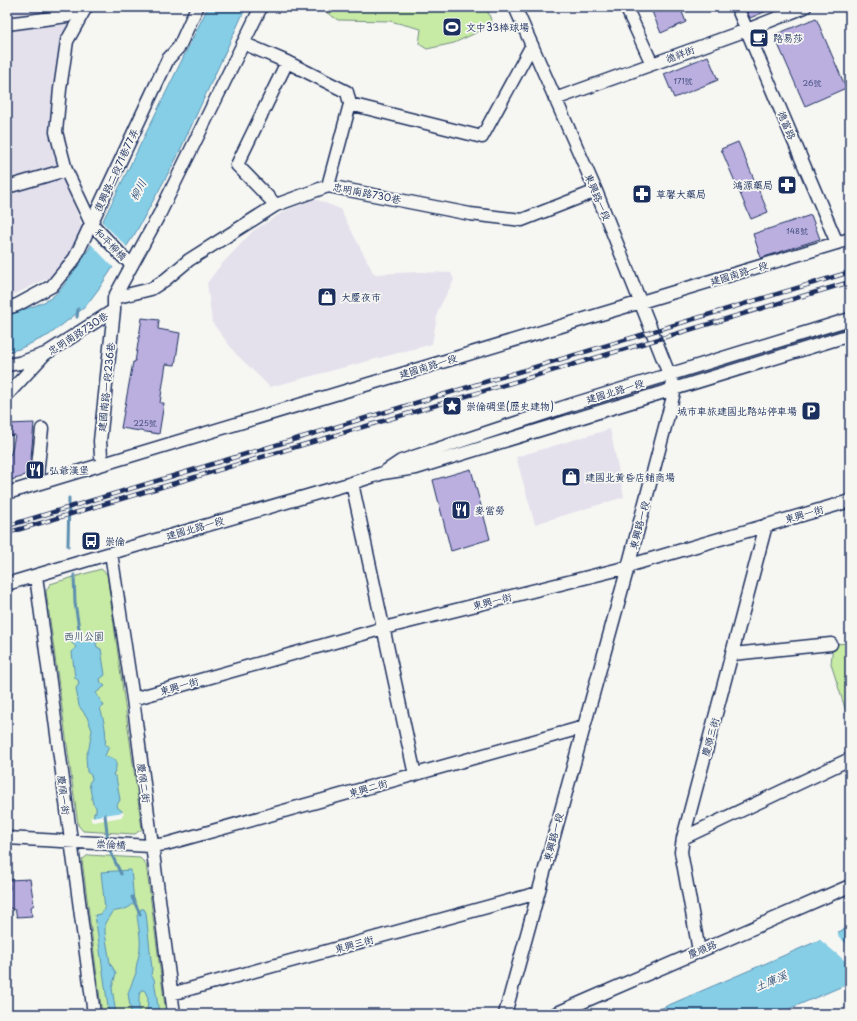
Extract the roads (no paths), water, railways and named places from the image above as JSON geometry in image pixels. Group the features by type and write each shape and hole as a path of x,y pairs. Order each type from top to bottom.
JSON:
{"street":[{"path":"7,24 67,16 76,7"},
{"path":"67,41 86,7"},
{"name":"復興路二段71巷77弄","path":"7,308 18,305 52,286 76,258 168,59 179,47 197,7"},
{"name":"忠明南路730巷","path":"114,304 128,261 160,213 261,7"},
{"name":"東興路一段","path":"505,1014 628,567 675,389 596,191 515,7"},
{"path":"626,7 652,64"},
{"name":"德富路","path":"737,7 837,244"},
{"name":"德祥街","path":"555,99 747,30 805,7"},
{"path":"67,16 67,41"},
{"name":"和平柳橋","path":"67,41 56,132 66,170 92,224 128,261"},
{"path":"243,43 347,92 350,104 328,186"},
{"path":"350,104 482,137 532,45"},
{"path":"276,205 237,165 286,62"},
{"path":"7,187 66,170"},
{"name":"忠明南路730巷","path":"7,365 19,363 45,354 114,304 152,288 165,280 189,260 276,205 328,186 470,214 522,220 596,191"},
{"name":"建國南路一段","path":"7,493 850,239"},
{"name":"建國南路一段236巷","path":"104,463 101,456 100,441 114,304"},
{"name":"建國北路一段","path":"383,473 402,461 570,405 850,319"},
{"name":"建國北路一段","path":"7,584 111,552 383,473 416,468 850,335"},
{"path":"7,395 45,354"},
{"path":"36,484 42,429"},
{"path":"352,483 415,774"},
{"name":"東興一街","path":"133,699 384,628 628,567 850,501"},
{"name":"慶順三街","path":"699,951 681,852 683,838 766,526"},
{"name":"慶順二街","path":"111,552 133,699 174,1014"},
{"name":"慶順一街","path":"36,576 94,1014"},
{"path":"733,654 831,644"},
{"name":"東興二街","path":"152,846 166,844 584,727"},
{"path":"683,838 850,759"},
{"path":"7,838 71,842"},
{"name":"崇倫橋","path":"71,842 152,846"},
{"name":"慶順路","path":"555,1014 850,886"},
{"name":"東興三街","path":"171,994 538,893"}],"water":[{"name":"柳川","path":"208,7 246,7 176,159 136,232 85,307 49,335 19,349 7,352 7,314 47,301 51,298 67,282 89,249"},
{"path":"99,633 100,639 96,643 97,647 101,649 105,675 100,679 101,683 105,686 96,693 104,706 100,708 105,726 105,745 109,746 105,756 116,760 116,768 113,775 116,777 120,800 117,805 122,811 122,816 93,820 96,807 93,804 89,783 92,779 91,775 87,772 86,756 92,730 87,717 79,706 76,688 79,684 78,680 75,678 72,652 76,647 70,639 79,637 87,638 89,634"},
{"path":"131,870 134,902 130,907 112,912 105,923 105,933 110,963 116,973 112,988 116,1014 109,1014 95,915 101,914 105,909 101,872"},
{"path":"141,909 144,909 146,913 152,969 151,975 154,979 159,1014 147,1014 148,998 145,991 141,990 139,996 139,1014 131,1014 128,993 136,973 140,950 137,915"},
{"name":"土庫溪","path":"850,927 850,983 777,1014 648,1014"}],"waterway":[{"path":"77,317 78,309"},
{"path":"68,546 69,498"},
{"path":"74,575 75,603 81,641"},
{"path":"105,815 108,841"},
{"path":"109,846 121,874"},
{"path":"132,897 140,914"}],"railway":[{"path":"7,526 850,272"},
{"path":"7,533 850,282"}],"place":[{"name":"文中33棒球場","path":"452,27"},
{"name":"路易莎","path":"759,38"},
{"name":"鴻源藥局","path":"787,185"},
{"name":"草馨大藥局","path":"642,194"},
{"name":"大慶夜市","path":"327,297"},
{"name":"崇倫碉堡(歷史建物)","path":"452,406"},
{"name":"城市車旅建國北路站停車場","path":"811,411"},
{"name":"弘爺漢堡","path":"35,470"},
{"name":"建國北黃昏店鋪商場","path":"571,477"},
{"name":"麥當勞","path":"461,510"},
{"name":"崇倫","path":"91,541"}],"park label":[{"name":"西川公園","path":"84,636"}]}
